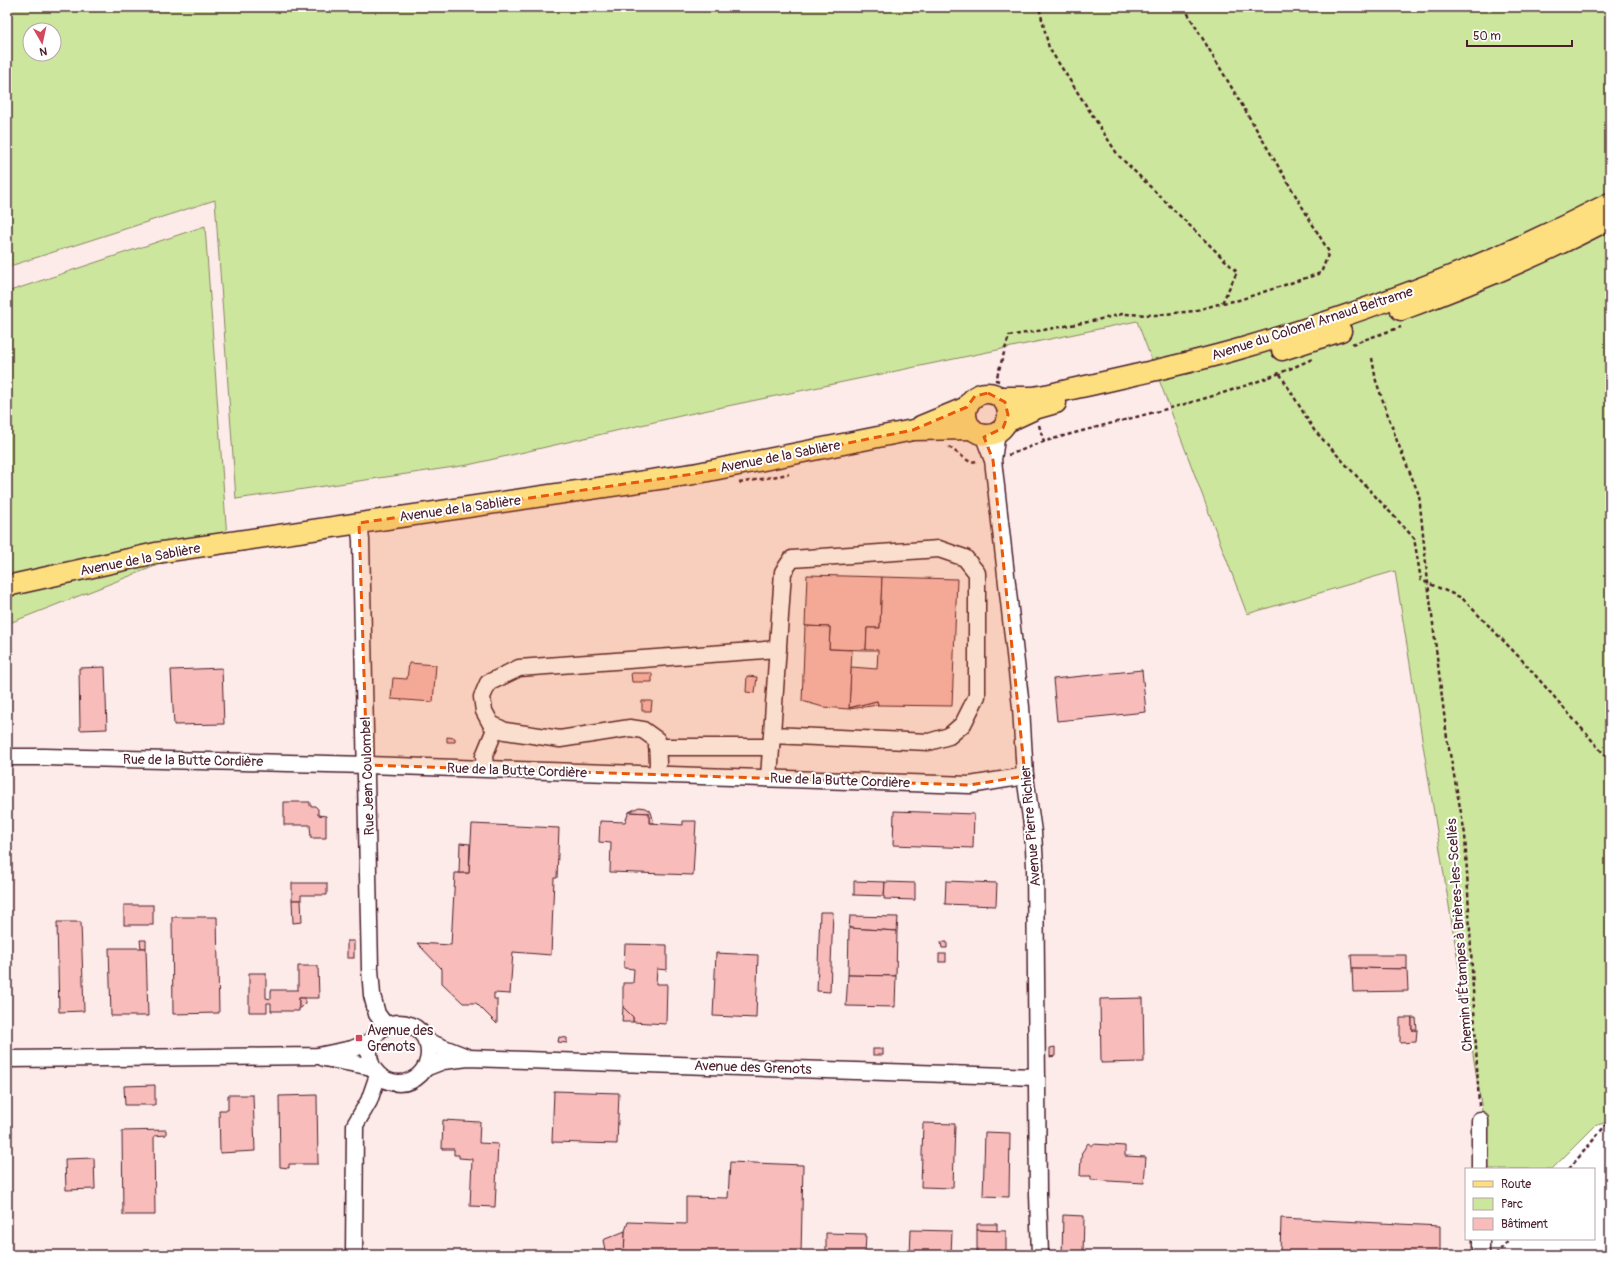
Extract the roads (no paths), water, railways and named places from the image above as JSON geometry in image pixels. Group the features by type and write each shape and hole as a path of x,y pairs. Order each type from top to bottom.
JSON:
{"main road":[{"name":"Avenue du Colonel Arnaud Beltrame","path":"967,407 970,401 981,394 994,394 998,388 1033,397 1050,394 1198,360 1298,331 1380,303 1443,279 1535,240 1610,203"},
{"name":"Avenue du Colonel Arnaud Beltrame","path":"990,430 1035,409 1258,358 1311,342 1445,294 1515,264 1610,219"},
{"path":"967,407 966,417 968,424 990,430 1008,408 998,388"},
{"name":"Avenue de la Sablière","path":"913,430 967,407"},
{"name":"Avenue de la Sablière","path":"7,586 156,553 693,474 913,430 990,430"}],"street":[{"name":"Avenue Pierre Richier","path":"990,430 1021,707 1025,776 1033,832 1035,866 1038,1194 1040,1255"},
{"name":"Rue Jean Coulombel","path":"359,523 361,540 372,995 377,1014 386,1026"},
{"path":"657,747 772,741 929,742 949,736 963,724 977,696 977,573 965,558 939,549 792,559 783,572 772,741 768,778"},
{"path":"657,774 657,740 643,730 630,728 560,738 505,731 496,727 491,724 484,711 482,697 488,683 519,668 778,649"},
{"path":"484,768 484,756 496,727"},
{"name":"Rue de la Butte Cordière","path":"7,757 484,768 970,785 1025,776"},
{"path":"354,1255 355,1125 369,1101 375,1071 368,1052 370,1042 376,1032 393,1023 402,1023 412,1026 421,1032 426,1041 428,1058 425,1068 419,1075 410,1081 400,1083 369,1101"},
{"name":"Avenue des Grenots","path":"426,1041 468,1058"},
{"path":"7,1059 318,1056 352,1049 370,1042"},
{"path":"318,1056 375,1071 387,1081 400,1083"},
{"name":"Avenue des Grenots","path":"425,1068 443,1061 468,1058 1037,1077"},
{"path":"1480,1120 1480,1168"},
{"path":"1481,1240 1481,1255"}],"place":[{"name":"Avenue des Grenots","path":"359,1038"}]}
